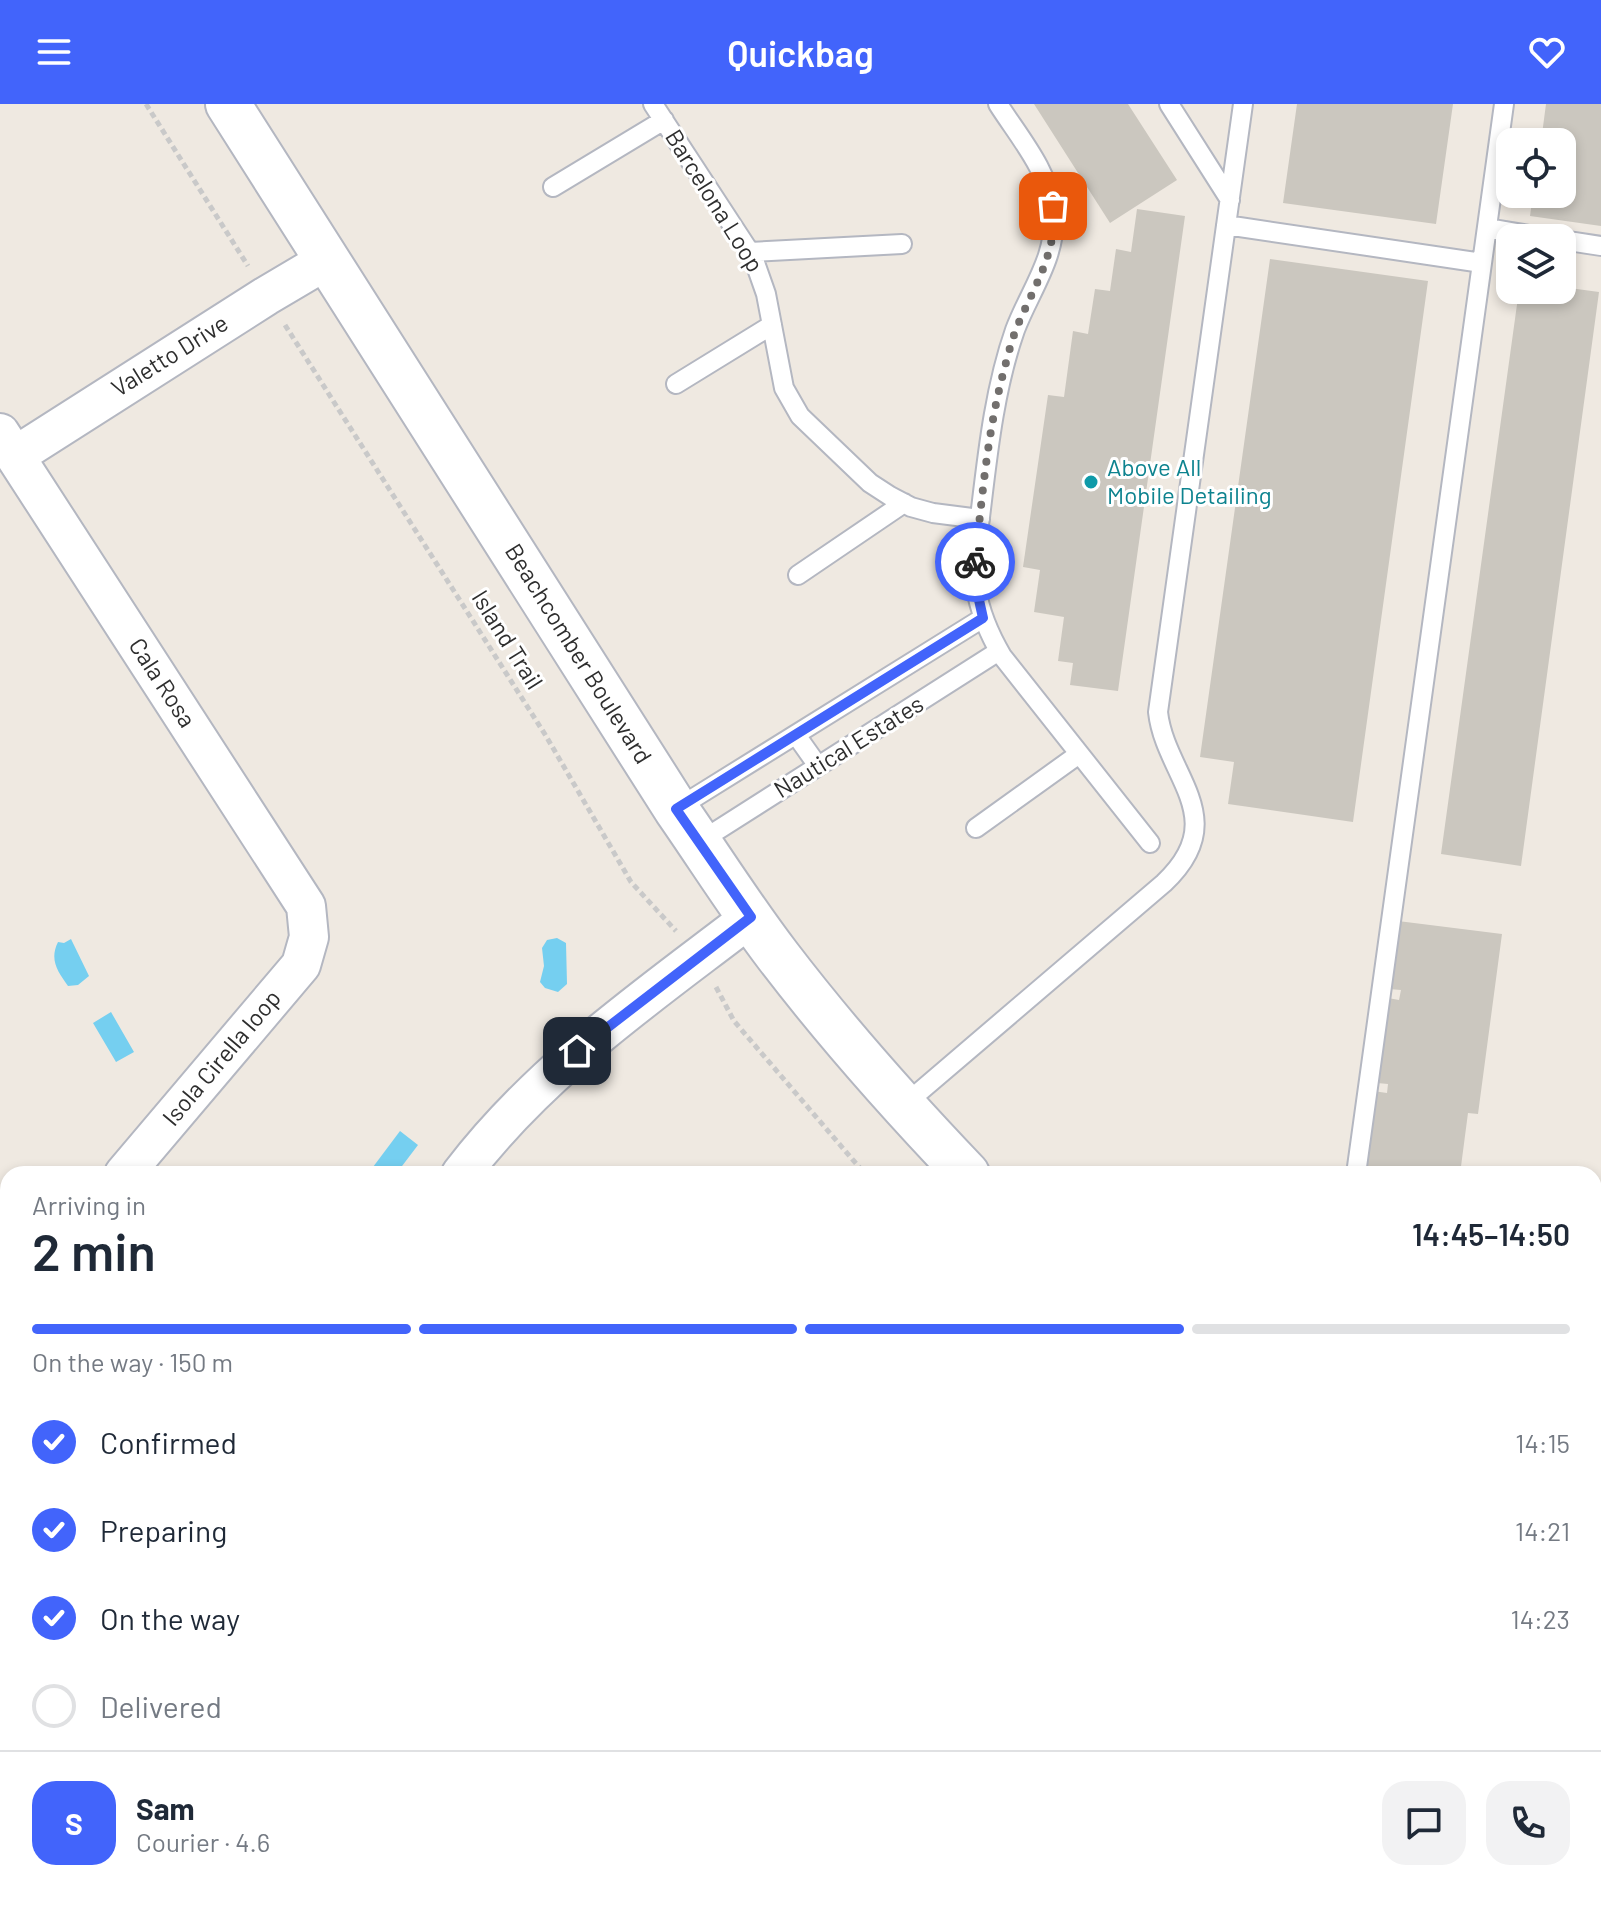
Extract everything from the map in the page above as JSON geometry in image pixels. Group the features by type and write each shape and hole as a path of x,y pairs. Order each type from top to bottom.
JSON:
{"street":[{"name":"Beachcomber Boulevard","path":"228,104 688,825 777,955 960,1166"},
{"name":"Valetto Drive","path":"7,444 327,260"},
{"name":"Cala Rosa","path":"7,444 306,906 309,937"},
{"path":"467,1166 529,1094 577,1051 751,917"},
{"name":"Isola Cirella loop","path":"131,1166 301,965 309,937"}],"lane":[{"path":"998,104 1046,180 1054,225 1047,262 1015,330 992,426 975,578 983,618 999,651 1150,843"},
{"path":"1169,104 1230,200"},
{"path":"904,1105 1164,883 1178,867 1188,848 1193,821 1191,800 1163,735 1158,712 1243,104"},
{"path":"1357,1166 1504,104"},
{"path":"553,187 659,112"},
{"name":"Barcelona Loop","path":"659,112 750,252 763,281 781,380 795,409 870,483 904,503 933,513 980,519"},
{"path":"1226,225 1482,263"},
{"path":"1487,228 1496,230"},
{"path":"1576,242 1601,246"},
{"path":"750,252 902,244"},
{"path":"676,384 772,325"},
{"path":"798,575 904,503"},
{"name":"Nautical Estates","path":"688,825 796,735 983,618"},
{"name":"Nautical Estates","path":"688,825 818,766 999,651"},
{"path":"796,735 818,766"},
{"path":"976,828 1079,754"}],"path":[{"name":"Island Trail","path":"146,104 546,736 631,882 700,956 734,1021 858,1166"}],"water":[{"path":"557,938 566,943 567,984 558,992 545,988 540,982 544,966 542,948 547,940"},
{"path":"71,939 89,976 78,985 68,986 58,971 54,954 58,942"},
{"path":"111,1012 134,1052 116,1062 93,1023"},
{"path":"400,1131 418,1145 402,1166 374,1166"}],"building":[{"path":"1034,104 1128,104 1177,180 1110,223"},
{"path":"1297,104 1453,104 1436,224 1283,203"},
{"path":"1546,104 1601,104 1601,226 1530,216 1531,208 1576,208 1576,128 1543,128"},
{"name":"Above All Mobile Detailing","path":"1137,209 1185,216 1118,691 1070,685 1073,663 1058,661 1064,617 1034,612 1040,570 1023,567 1048,395 1064,397 1073,331 1088,334 1095,289 1110,291 1116,249 1131,252"},
{"path":"1270,259 1428,281 1353,822 1228,804 1234,762 1200,757"},
{"path":"1576,289 1599,292 1521,866 1441,854 1517,304 1576,304"},
{"path":"1398,921 1502,934 1478,1114 1468,1113 1461,1166 1363,1166 1373,1091 1387,1093 1388,1084 1377,1083 1388,998 1399,1000 1401,990 1389,989"}],"way so far":[{"path":"975,562 992,426 1002,378 1015,330 1050,253 1053,206"}],"place":[{"name":"Above All Mobile Detailing","path":"1091,482"}],"route":[{"path":"577,1051 751,917 676,809 983,618 975,562"}]}
